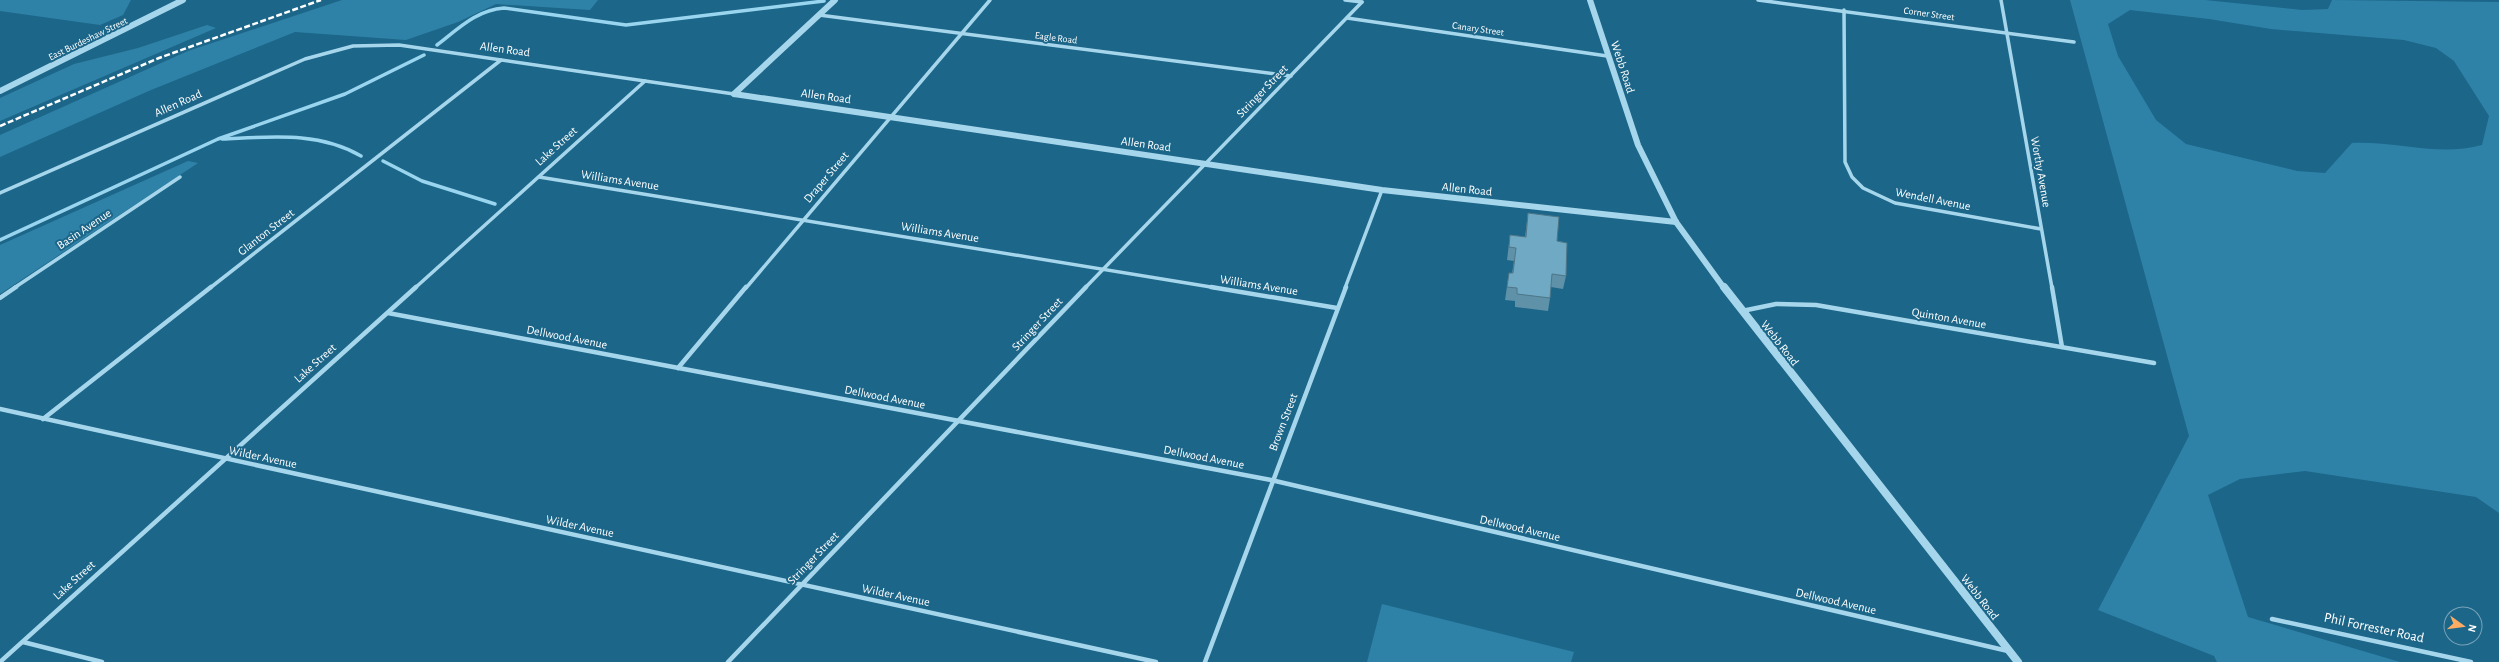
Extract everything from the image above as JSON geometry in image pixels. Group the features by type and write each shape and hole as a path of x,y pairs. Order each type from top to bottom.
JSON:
{"street":[{"name":"East Burdeshaw Street","path":"0,91 110,38 183,0"},
{"path":"734,94 835,0"},
{"name":"Draper Street","path":"678,368 990,0"},
{"name":"Stringer Street","path":"728,662 1103,269 1362,2 1345,0"},
{"name":"Webb Road","path":"1590,0 1607,56 1638,145 1676,222 1741,311 2018,662"},
{"name":"Corner Street","path":"1758,0 1844,10 2074,42"},
{"name":"Worthy Avenue","path":"2001,0 2062,347"},
{"name":"Wendell Avenue","path":"1844,10 1845,162 1853,178 1872,193 1899,204 2041,229"},
{"name":"Eagle Road","path":"820,15 1291,76"},
{"name":"Canary Street","path":"1347,18 1607,56"},
{"name":"Allen Road","path":"0,194 282,69 333,50 353,46 384,44 1382,190 1676,222"},
{"name":"Glanton Street","path":"43,419 501,60"},
{"name":"Lake Street","path":"0,662 645,81"},
{"name":"Basin Avenue","path":"0,298 180,177"},
{"name":"Williams Avenue","path":"539,177 1337,308"},
{"name":"Brown Street","path":"1205,662 1271,480 1382,190"},
{"name":"Quinton Avenue","path":"1741,311 1776,304 1816,305 2154,363"},
{"name":"Dellwood Avenue","path":"388,313 1271,480 2010,652"},
{"name":"Wilder Avenue","path":"0,409 1156,662"},
{"name":"Phil Forrester Road","path":"2272,619 2471,662"},
{"path":"23,642 102,662"}],"shaded area":[{"path":"0,0 131,0 123,15 100,25 0,11"},
{"path":"342,0 598,0 590,10 496,4 458,22 406,40 295,32 151,90 0,157 0,135 188,51"},
{"path":"2070,0 2205,0 2302,10 2328,9 2332,0 2499,2 2499,513 2476,497 2305,471 2240,479 2208,495 2248,617 2400,662 2217,662 2214,656 2098,610 2189,436","holes":["2130,10 2209,19 2271,29 2404,40 2436,48 2454,61 2489,116 2482,145 2466,148 2434,149 2385,144 2352,143 2325,173 2297,171 2186,144 2156,120 2118,56 2108,24"]},
{"path":"207,25 216,28 0,121 0,98 74,64 138,48"},
{"path":"188,161 198,163 0,294 0,245"},
{"path":"1382,604 1574,652 1571,662 1367,662"}],"building":[{"path":"1528,213 1559,217 1557,241 1567,243 1566,276 1552,274 1550,298 1517,294 1517,288 1507,287 1509,273 1513,273 1516,248 1509,247 1510,235 1526,237"}],"waterway":[{"path":"437,45 476,16 485,12 504,8 626,25 824,1"},
{"path":"0,240 218,139 345,94 424,55"},
{"path":"222,139 258,137 293,137 311,139 345,148 361,156"},
{"path":"383,161 422,181 495,204"}],"railway":[{"path":"0,126 159,58 321,0"}]}
